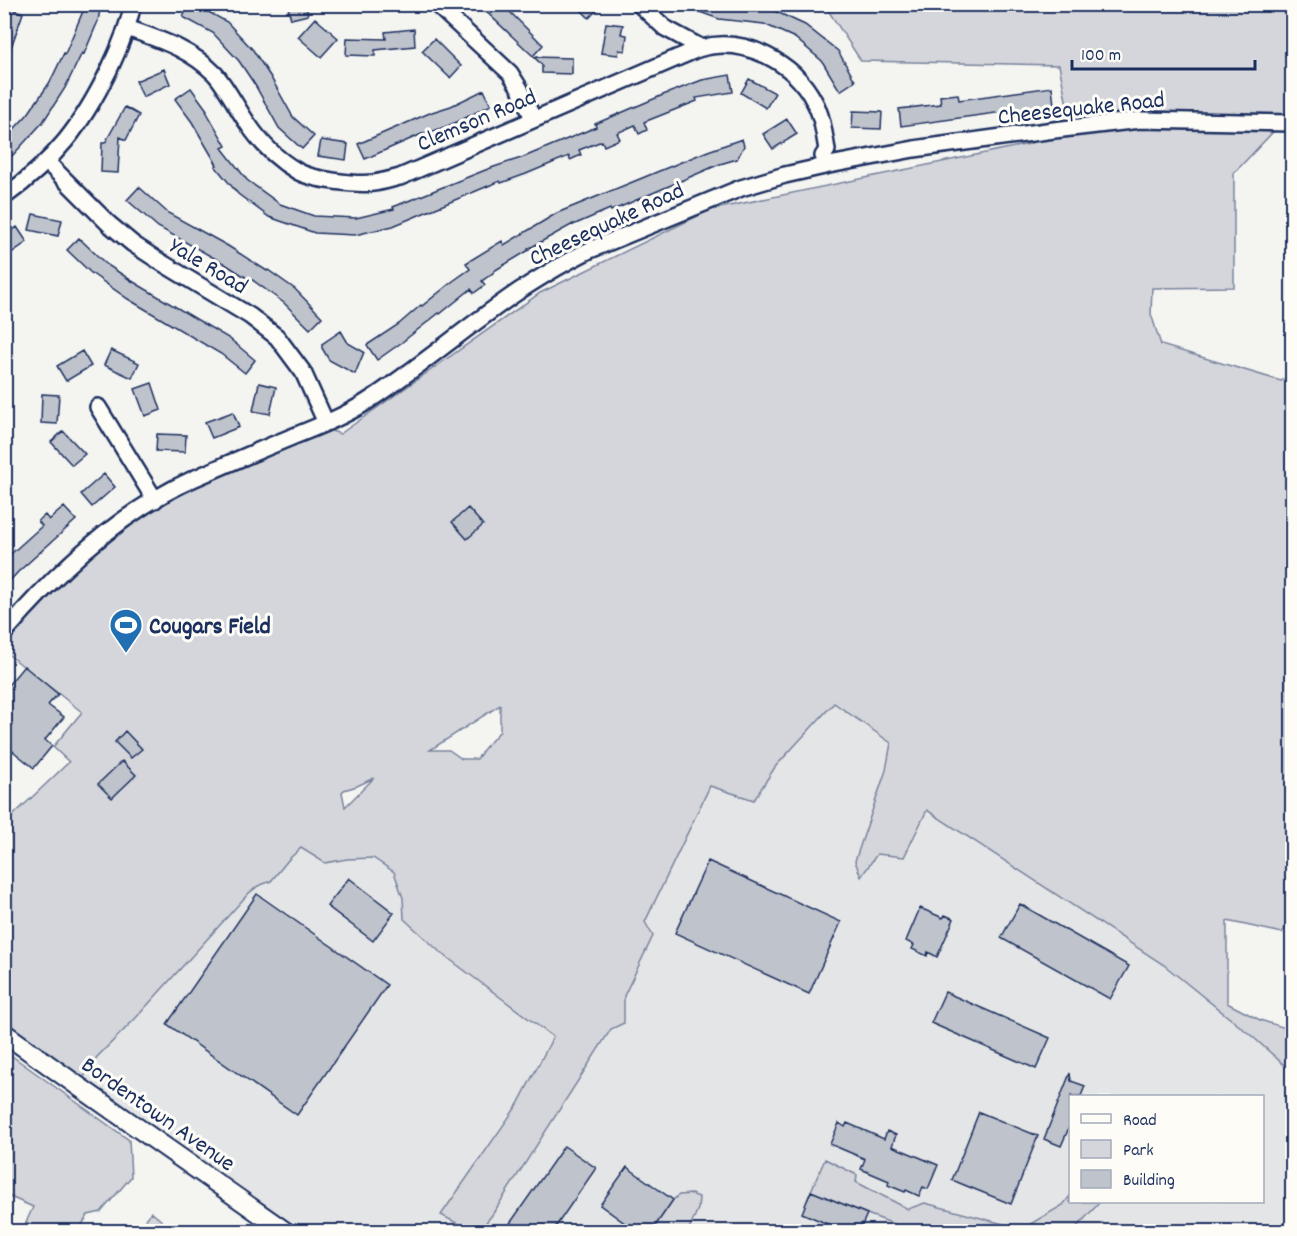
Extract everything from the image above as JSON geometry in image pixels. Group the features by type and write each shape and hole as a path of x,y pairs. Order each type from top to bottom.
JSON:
{"street":[{"path":"4,197 47,162 71,136 111,65 127,28 133,4"},
{"path":"436,4 510,73 533,119"},
{"path":"639,4 665,28 702,48"},
{"name":"Clemson Road","path":"127,28 189,52 216,76 249,127 275,155 299,173 321,179 347,183 374,183 400,177 702,48 725,46 747,48 774,58 803,84 818,108 827,150 824,156"},
{"name":"Cheesequake Road","path":"4,633 66,567 105,535 154,500 191,480 326,423 368,401 550,271 590,250 741,188 829,165 904,151 1065,128 1140,120 1293,123"},
{"name":"Yale Road","path":"47,162 109,224 133,244 250,316 277,337 303,372 326,423"},
{"path":"98,407 154,500"},
{"name":"Bordentown Avenue","path":"4,1033 286,1232"}],"shaded area":[{"path":"834,702 891,742 861,876 877,854 904,856 926,809 1164,965 1280,1059 1292,1071 1292,1231 286,1231 78,1086 97,1057 134,1020 248,894 258,886 271,881 301,848 325,863 373,858 393,871 403,898 404,919 440,952 553,1037 645,922 710,786 754,800 775,767"}],"green space":[{"path":"821,5 1292,5 1292,112 1234,173 1234,287 1152,288 1151,314 1161,345 1281,381 1292,375 1292,917 1282,933 1227,921 1227,1003 1260,1020 1292,1030 1292,1072 1253,1037 1164,965 927,810 904,857 877,854 861,877 855,861 886,770 891,743 834,703 775,767 754,800 710,786 645,922 653,936 624,996 624,1023 611,1029 492,1215 479,1231 472,1231 441,1215 518,1104 553,1037 440,952 404,919 403,898 394,872 373,858 325,863 301,848 271,881 258,886 248,894 134,1020 97,1057 78,1086 5,1033 5,823 69,762 53,747 82,712 5,652 5,633 137,511 326,423 332,431 340,434 540,293 710,210 1029,144 1073,118 1113,110 1068,110 1059,65 861,61 826,7","holes":["500,705 500,731 477,759 462,759 449,750 430,750","374,778 345,807 342,792"]},
{"path":"5,1051 129,1140 131,1177 101,1212 88,1215 78,1231 26,1231 23,1229 33,1207 8,1196 5,1200"},
{"path":"825,1159 857,1175 856,1182 908,1209 925,1203 1022,1229 1063,1205 1069,1197 1069,1203 1099,1203 1073,1231 916,1232 811,1191"},
{"path":"691,1194 699,1197 698,1209 688,1231 651,1232 673,1200 679,1195"},
{"path":"151,1212 174,1231 138,1231"}],"building":[{"path":"84,4 101,4 98,21 84,54 82,53 65,88 43,122 13,155 4,161 4,140 28,114 50,82 65,54"},
{"path":"190,4 227,22 253,50 293,117 314,136 302,149 279,128 239,61 213,33 183,17"},
{"path":"287,4 305,4 308,15 291,19"},
{"path":"478,4 502,4 543,45 533,56"},
{"path":"575,4 603,4 589,18"},
{"path":"683,4 744,4 766,7 805,25 838,51 855,81 840,91 822,61 795,38 764,24 719,19 683,6"},
{"path":"9,8 23,13 6,62 4,61 4,19"},
{"path":"315,18 338,38 321,57 298,37"},
{"path":"606,23 623,25 621,34 627,35 625,51 619,50 618,55 601,53"},
{"path":"414,29 415,46 375,50 375,56 346,55 347,38 386,39 385,32"},
{"path":"434,39 461,66 450,78 422,51"},
{"path":"534,57 572,58 572,74 542,73 542,65"},
{"path":"164,69 170,84 143,97 136,81"},
{"path":"730,75 733,92 696,98 697,101 644,122 647,130 639,134 635,125 617,133 620,139 604,146 602,141 579,150 581,155 570,160 569,156 526,174 501,183 500,181 393,226 355,235 315,233 269,217 238,194 215,166 217,165 192,122 175,99 191,88 207,110 226,146 222,148 247,180 280,204 314,216 356,218 394,209 393,207 596,127 595,124 702,80"},
{"path":"749,79 775,93 766,108 741,93"},
{"path":"1052,87 1054,105 901,126 899,109 941,104 940,96 958,94 959,100"},
{"path":"484,90 491,105 457,122 431,132 431,130 365,159 358,144"},
{"path":"125,107 139,115 126,140 120,137 118,173 101,172 102,143 105,143"},
{"path":"853,111 882,112 881,129 852,128"},
{"path":"787,119 797,134 773,149 763,134"},
{"path":"742,139 744,146 737,159 720,164 611,211 610,209 573,224 528,249 482,281 485,285 474,293 471,289 377,360 367,345 399,324 470,269 466,263 502,241 504,245 557,213"},
{"path":"321,140 348,144 346,160 318,156"},
{"path":"139,187 168,213 228,246 295,289 322,317 310,329 284,303 251,279 158,227 127,200"},
{"path":"33,214 62,220 58,236 29,230"},
{"path":"17,227 27,242 4,258 4,237"},
{"path":"79,238 106,264 230,339 255,360 245,373 221,354 128,299 91,273 67,250"},
{"path":"341,331 348,343 364,352 355,374 329,360 322,348 322,344"},
{"path":"111,350 139,363 132,378 104,365"},
{"path":"82,351 91,366 66,381 57,366"},
{"path":"152,383 161,410 145,416 135,389"},
{"path":"259,383 276,387 270,414 253,411"},
{"path":"42,394 59,395 57,424 41,423"},
{"path":"233,412 239,427 212,438 205,422"},
{"path":"63,431 85,454 72,465 51,442"},
{"path":"157,434 186,435 185,452 156,451"},
{"path":"104,474 115,487 92,507 81,494"},
{"path":"64,507 76,520 4,587 4,560 42,526 38,521 45,515 49,520"},
{"path":"468,508 483,525 467,539 452,522"},
{"path":"24,666 58,694 48,705 64,717 45,740 52,746 34,768 4,744 4,690"},
{"path":"125,731 142,749 131,758 115,742"},
{"path":"122,761 136,775 112,798 98,784"},
{"path":"708,861 841,922 809,994 675,933"},
{"path":"349,878 394,913 373,941 327,906"},
{"path":"257,894 387,985 297,1115 167,1024"},
{"path":"1020,904 1129,966 1110,999 1001,938"},
{"path":"920,908 943,918 945,915 954,919 937,957 928,952 927,956 912,949 914,945 906,941"},
{"path":"945,992 1050,1038 1036,1069 931,1023"},
{"path":"1070,1073 1071,1081 1085,1086 1081,1095 1069,1095 1069,1128 1061,1146 1044,1139"},
{"path":"979,1112 1038,1136 1011,1204 952,1180"},
{"path":"839,1123 845,1127 847,1123 884,1139 887,1131 896,1135 892,1146 938,1165 928,1189 923,1187 919,1196 906,1190 905,1192 888,1185 889,1181 861,1169 865,1159 830,1144"},
{"path":"564,1146 596,1168 552,1232 504,1232"},
{"path":"627,1167 673,1200 651,1232 637,1232 600,1205"},
{"path":"811,1191 867,1214 859,1232 846,1232 802,1213"}],"place":[{"name":"Cougars Field","path":"126,654"}]}
